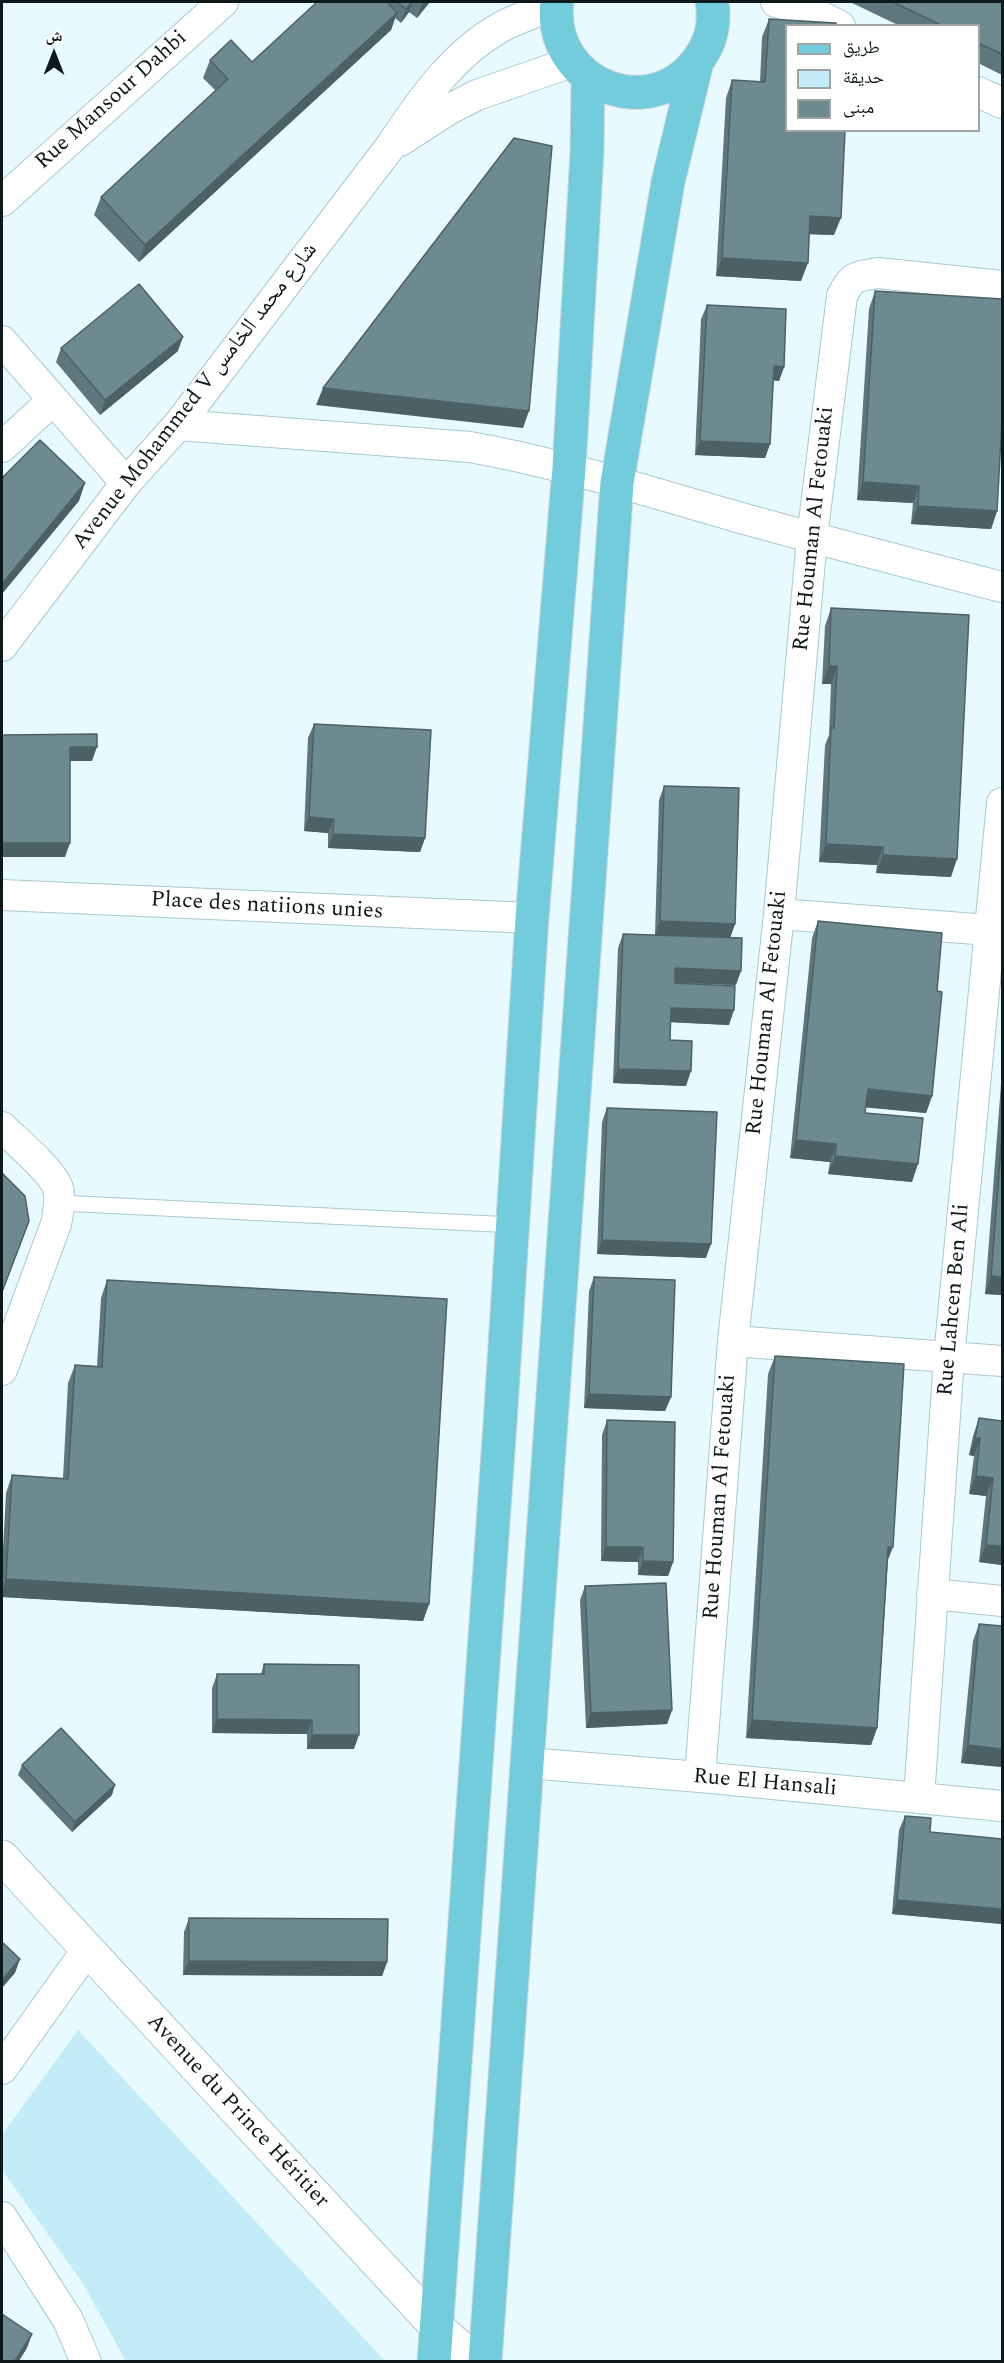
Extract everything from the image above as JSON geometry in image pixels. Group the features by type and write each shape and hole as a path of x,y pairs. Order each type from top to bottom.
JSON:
{"main road":[{"path":"557,3 556,24 561,44 580,69 605,87 625,92 645,92 665,87 682,77 697,62 706,47 712,29 712,2"},
{"path":"485,2361 617,483 668,182 697,62"},
{"path":"434,2361 514,1225 532,918 569,468 587,152 580,69"}],"street":[{"name":"Rue Mansour Dahbi","path":"2,201 223,2"},
{"path":"776,2 812,12 836,24"},
{"name":"Avenue Mohammed V شارع محمد الخامس","path":"2,646 126,483 178,425 390,147 420,101 449,69 481,40 508,23 557,3"},
{"path":"390,147 477,94 580,69"},
{"path":"980,93 1002,103"},
{"name":"Rue Houman Al Fetouaki","path":"700,1777 733,1341 779,914 812,538 842,296 849,282 859,276 878,273 1002,286"},
{"path":"2,341 126,483"},
{"path":"2,447 53,400"},
{"path":"178,425 470,447 569,468 812,538 1002,587"},
{"name":"Rue Lahcen Ben Ali","path":"919,1798 949,1357 1002,803"},
{"name":"Place des natiions unies","path":"2,895 532,918"},
{"path":"779,914 989,930"},
{"path":"2,1127 46,1170 57,1185 59,1203 56,1224 2,1370"},
{"path":"733,1341 1002,1360"},
{"path":"932,1594 1002,1601"},
{"name":"Rue El Hansali","path":"526,1763 1002,1806"},
{"name":"Avenue du Prince Héritier","path":"2,1857 436,2326 476,2361"},
{"path":"2,2069 87,1950"},
{"path":"2,2217 68,2320 86,2361"}],"lane":[{"path":"59,1203 514,1225"}],"green space":[{"path":"78,2030 385,2361 126,2361 82,2282 2,2170 2,2135"}],"building":[{"path":"317,2 387,2 397,13 145,245 101,197 228,79 210,60 231,40 252,62"},
{"path":"397,2 412,2 406,9"},
{"path":"893,2 1002,2 1002,54 980,44 980,24 939,24"},
{"path":"769,19 836,23 785,24 785,132 845,132 841,218 810,216 808,263 722,258 732,80 765,82"},
{"path":"514,138 552,146 529,411 323,388"},
{"path":"139,284 183,337 105,400 61,348"},
{"path":"875,291 1002,299 1002,420 997,511 918,506 919,486 863,482"},
{"path":"707,305 786,309 784,367 774,366 770,444 700,441"},
{"path":"40,440 85,483 2,584 2,478"},
{"path":"831,608 969,615 957,859 883,855 883,847 826,844 831,727 834,728 837,666 829,666"},
{"path":"314,724 431,730 425,838 333,834 334,819 309,817"},
{"path":"97,734 97,747 70,747 70,843 2,843 2,735"},
{"path":"664,786 739,788 735,924 660,921"},
{"path":"818,921 942,933 937,991 942,992 932,1096 868,1089 865,1113 923,1118 918,1164 835,1156 836,1144 796,1140"},
{"path":"623,934 742,938 741,971 675,968 675,983 735,986 734,1010 671,1008 670,1040 692,1041 691,1071 618,1069"},
{"path":"607,1108 717,1112 711,1244 602,1240"},
{"path":"1002,1134 1002,1277 991,1276"},
{"path":"2,1173 25,1196 29,1221 2,1292"},
{"path":"594,1277 675,1280 671,1397 589,1394"},
{"path":"107,1280 447,1299 429,1604 6,1579 12,1475 68,1479 75,1365 102,1367"},
{"path":"775,1356 904,1364 893,1547 888,1547 877,1728 752,1720"},
{"path":"979,1418 1002,1421 1002,1546 986,1545 993,1478 976,1476 980,1438 975,1438"},
{"path":"607,1420 675,1422 673,1562 643,1561 643,1547 606,1547"},
{"path":"666,1583 672,1710 591,1713 585,1586"},
{"path":"979,1624 1002,1626 1002,1749 968,1745"},
{"path":"264,1664 359,1665 359,1735 312,1735 312,1720 217,1719 217,1674 264,1674"},
{"path":"61,1728 115,1785 75,1822 22,1765"},
{"path":"905,1816 931,1818 930,1832 1002,1839 1002,1909 897,1900"},
{"path":"189,1918 388,1919 387,1962 189,1961"},
{"path":"2,1942 20,1959 2,1980"},
{"path":"2,2314 32,2334 15,2361 2,2361"}]}
